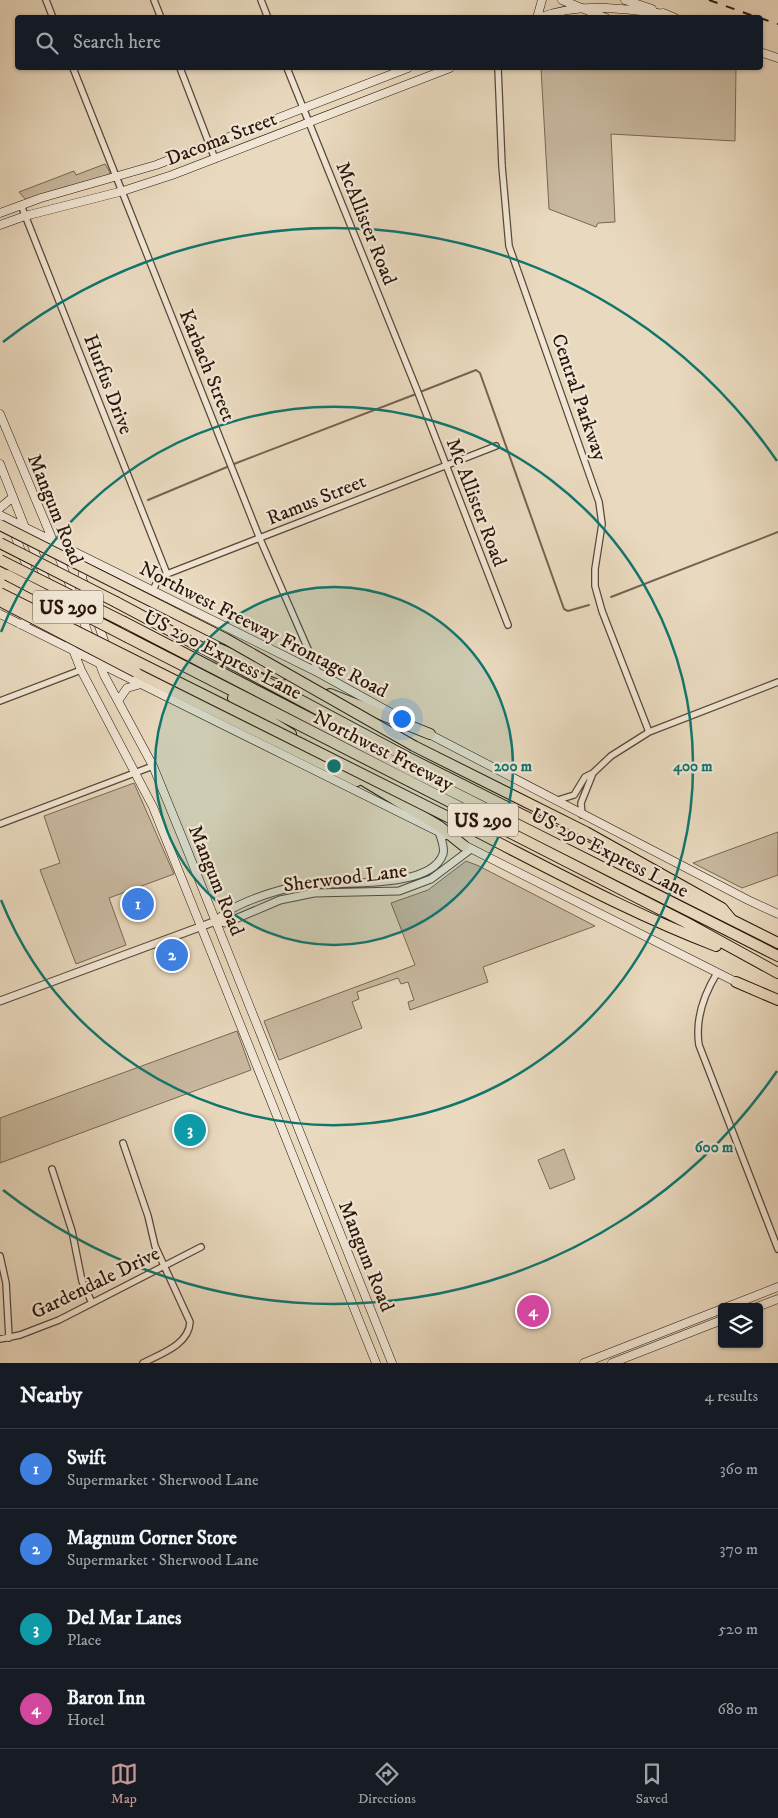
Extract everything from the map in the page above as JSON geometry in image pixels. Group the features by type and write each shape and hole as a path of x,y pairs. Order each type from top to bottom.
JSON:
{"highway":[{"path":"1,516 226,639 414,746 621,850 722,908 733,922"},
{"name":"Northwest Freeway","path":"0,543 187,638 239,668 399,753 778,943"},
{"name":"US 290 Express Lane","path":"0,560 778,956"},
{"name":"Northwest Freeway","path":"3,574 677,918 747,958 778,973"},
{"path":"0,593 670,928 747,958"},
{"path":"0,601 136,672 392,798"},
{"path":"187,638 430,734"},
{"path":"218,683 230,696 439,826 467,847"},
{"path":"736,982 778,1001"}],"main road":[{"path":"539,15 542,0"},
{"path":"562,0 598,15"},
{"path":"625,0 666,14"},
{"path":"548,15 581,8 616,8 666,14"},
{"path":"763,53 778,58"},
{"name":"Dacoma Street","path":"0,213 21,204 117,178 209,146 403,70"},
{"name":"Dacoma Street","path":"0,225 25,216 123,191 215,159 445,70"},
{"name":"Mangum Road","path":"0,414 53,541 99,662 153,766 392,1363"},
{"path":"0,440 9,436"},
{"name":"Mangum Road","path":"0,464 81,670 136,772 170,848 376,1363"},
{"path":"13,497 1,516 18,541 40,601 38,614 20,624"},
{"name":"Northwest Freeway Frontage Road","path":"1,516 25,526 318,673 555,801 778,914"},
{"path":"106,568 84,568 82,578 109,652 122,673"},
{"path":"0,614 122,673 736,982"},
{"path":"118,701 127,688 141,684"},
{"path":"170,848 184,842"},
{"path":"233,1005 247,1000"},
{"path":"311,1199 324,1193"},
{"path":"737,1303 778,1287"},
{"path":"763,1305 778,1299"},
{"path":"584,1363 718,1311"},
{"path":"612,1363 718,1322"},
{"path":"649,1337 652,1348"},
{"path":"368,1344 382,1339"}],"street":[{"path":"46,0 52,15"},
{"path":"154,0 160,15"},
{"path":"261,0 267,15"},
{"name":"Karbach Street","path":"74,70 260,539 318,673"},
{"path":"181,70 215,159"},
{"name":"McAllister Road","path":"289,70 417,390"},
{"name":"Central Parkway","path":"498,70 502,166 509,246 599,502 602,524 595,569 595,586 602,610 649,732"},
{"name":"Hurfus Drive","path":"21,204 167,574"},
{"name":"Mc Allister Road","path":"417,390 508,625"},
{"name":"Ramus Street","path":"153,590 157,582 167,574 496,446"},
{"path":"0,701 81,670"},
{"path":"555,801 566,800 574,795 585,777 593,773 611,756 649,732 778,682"},
{"path":"0,824 153,766"},
{"path":"582,815 581,803 593,773"},
{"name":"Sherwood Lane","path":"0,1001 216,921 223,913 284,890 315,884 402,880 426,871 439,862 443,852 439,832"},
{"name":"Sherwood Lane","path":"216,921 226,923 280,900 314,893 399,891 431,880 467,847"},
{"path":"717,974 701,1006 698,1035 700,1045 778,1248"},
{"path":"123,1143 148,1216 155,1246 189,1317 190,1328 188,1333 178,1344 143,1363"},
{"path":"52,1169 72,1231 82,1281 92,1303"},
{"name":"Gardendale Drive","path":"0,1339 37,1330 201,1247"},
{"path":"0,1256 6,1283 9,1338"}],"shaded area":[{"path":"541,70 736,70 735,141 611,134 615,222 598,223 596,227 549,209"},
{"path":"105,164 110,172 108,177 26,200 19,192 74,171 76,175"},
{"path":"134,783 174,874 109,898 126,945 76,964 40,870 60,863 44,816"},
{"path":"778,832 778,875 742,888 693,863"},
{"path":"466,861 595,926 483,967 488,982 410,1010 408,1002 414,1000 408,982 401,984 398,978 357,992 359,999 352,1002 362,1028 279,1060 264,1021 415,965 391,903 428,890"},
{"path":"237,1031 251,1070 0,1163 0,1118"},
{"path":"564,1149 575,1179 550,1189 538,1160"}],"waterway":[{"path":"420,392 476,370 480,373 564,609 568,611 589,605"},
{"path":"148,500 239,462 416,394"},
{"path":"611,597 778,532"}],"railway":[{"path":"709,0 751,15"},
{"path":"763,19 778,24"}],"place":[{"name":"Swift","path":"138,904"},
{"name":"Magnum Corner Store","path":"172,955"},
{"name":"Del Mar Lanes","path":"190,1130"},
{"name":"Baron Inn","path":"533,1311"}]}
